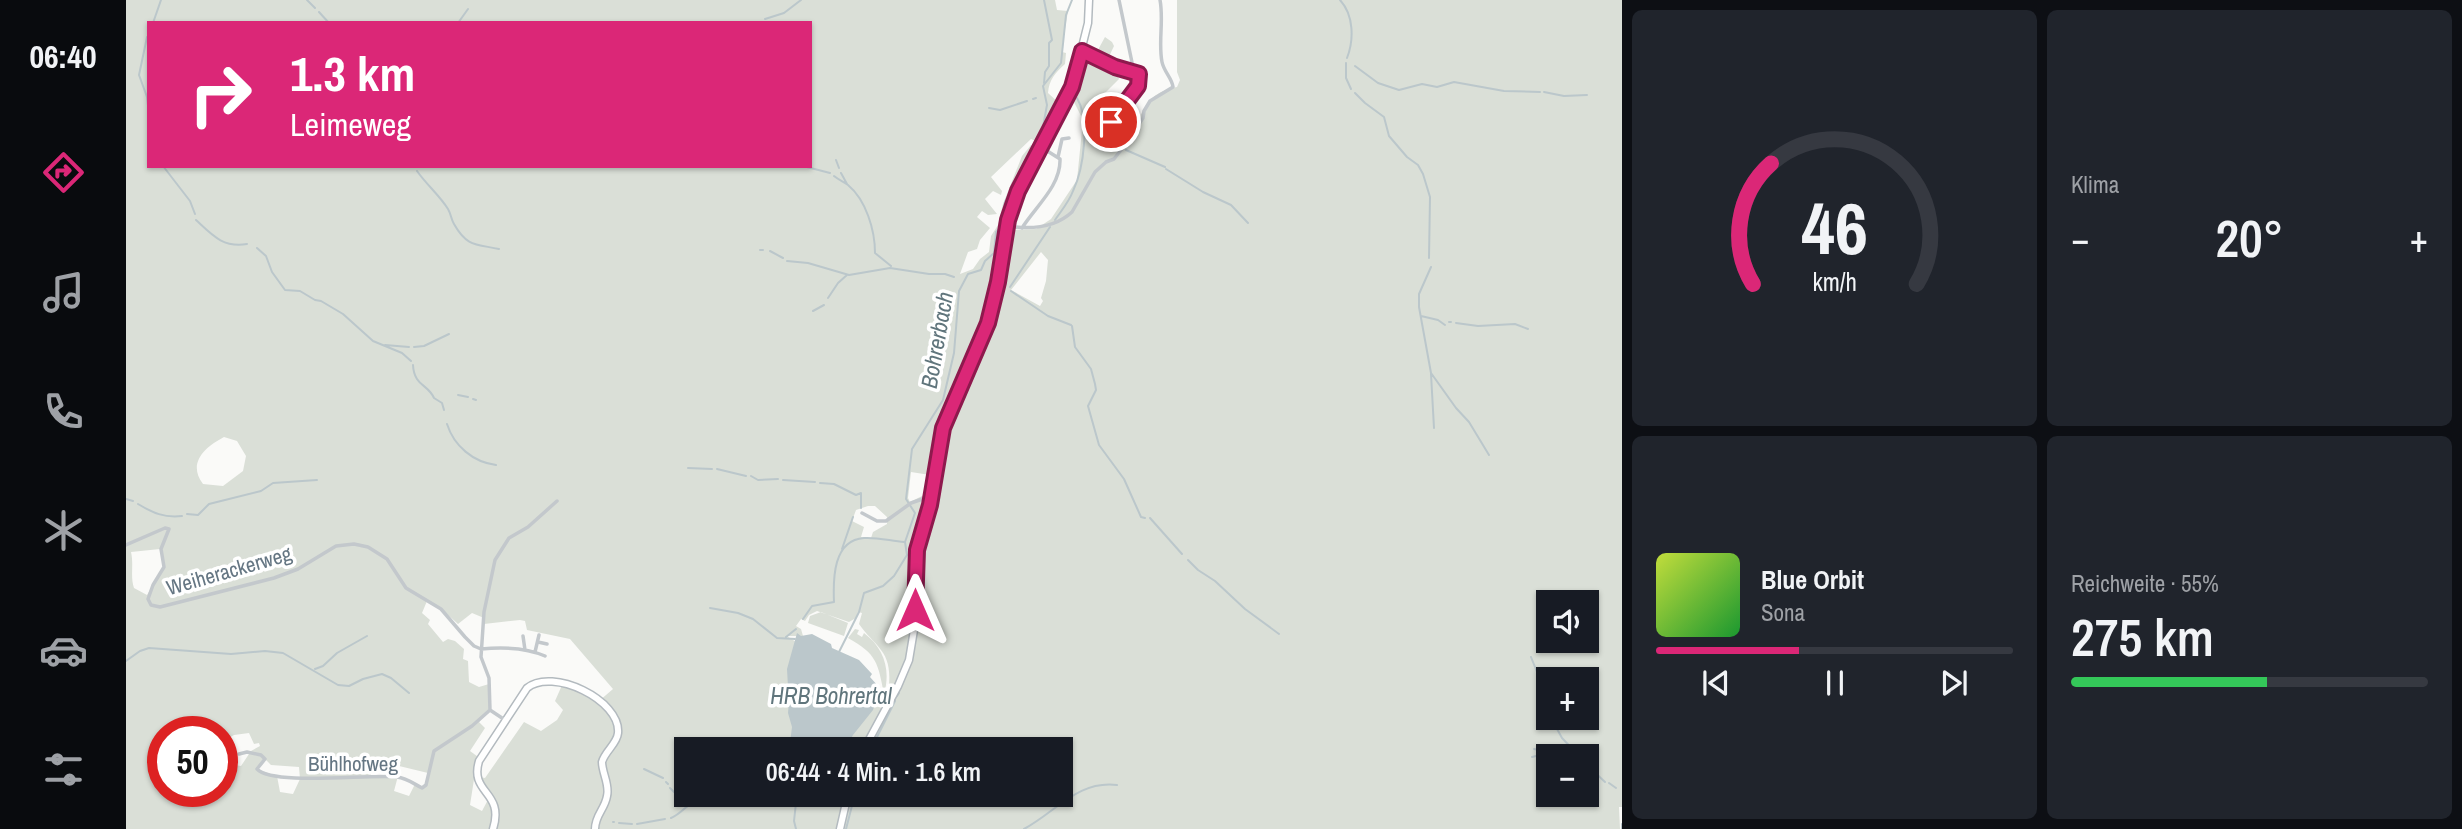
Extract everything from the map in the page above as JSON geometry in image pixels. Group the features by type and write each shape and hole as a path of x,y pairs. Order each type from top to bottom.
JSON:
{"main road":[{"path":"870,737 898,686 910,655 914,630 917,550 931,496 943,428 991,313 1008,220 1021,183 1072,87 1088,23 1089,0"},
{"path":"493,829 496,809 494,801 480,785 477,773 481,757 527,688 543,680 577,687 594,697 612,715 618,732 602,762 608,792 605,804 596,818 595,829"},
{"path":"840,829 845,807"}],"street":[{"path":"1119,0 1134,72"},
{"path":"1008,220 1015,227 1022,228 1056,223 1072,212 1095,172 1114,159 1143,118 1150,102 1173,88 1162,60 1160,0"},
{"path":"1082,51 1115,67 1139,74 1138,86 1111,122"},
{"path":"1022,228 1053,184 1060,163 1058,157 1062,139 1069,138"},
{"path":"1040,146 1058,157"},
{"path":"862,513 883,522 909,504 931,496"},
{"path":"506,722 490,710 490,684 481,657 484,612 493,569 499,552 509,538 528,527 557,501"},
{"name":"Weiherackerweg","path":"126,545 165,528 169,529 161,550 164,567 148,599 151,605 160,607 274,578 298,569 336,546 361,545 375,550 387,559 406,588 441,609 474,646 481,649"},
{"path":"535,652 539,635"},
{"path":"523,636 524,650"},
{"path":"538,642 547,644"},
{"path":"481,649 524,650 545,656"},
{"name":"Bühlhofweg","path":"239,754 247,752 261,755 265,759 257,769 264,774 300,780 351,776 396,777 422,788 426,785 431,755 437,747 472,726 490,710"}],"shaded area":[{"path":"126,0 1055,0 1057,10 1068,11 1062,47 1062,52 1066,53 1065,64 1053,77 1048,93 1060,104 1038,142 1031,139 991,177 1002,191 1001,195 993,191 985,199 997,214 988,215 982,211 977,217 990,228 980,240 977,249 968,252 960,274 973,269 989,252 991,236 998,225 1003,204 1022,156 1031,145 1035,147 1019,181 1006,223 1011,230 1036,229 1051,219 1077,180 1083,120 1072,98 1086,57 1093,59 1105,37 1114,46 1106,63 1114,67 1119,79 1104,94 1110,101 1093,118 1094,140 1120,149 1149,102 1157,94 1177,87 1180,80 1177,72 1177,0 1622,0 1622,807 1619,807 1620,829 126,829","holes":["1041,252 1048,260 1040,306 1011,290","224,437 237,441 246,456 243,471 223,486 203,484 197,469 200,456","911,472 930,475 928,493 910,502 908,498","875,506 887,517 887,524 873,532 871,538 861,537 864,527 852,521 856,510","160,549 164,567 147,595 134,588 131,552","427,601 458,624 472,613 484,618 484,624 525,621 527,630 570,639 613,689 599,701 563,683 555,701 563,710 557,720 541,731 524,722 485,778 479,777 481,759 470,751 485,728 479,722 489,710 489,684 479,687 469,682 468,661 463,659 464,649 455,641 448,639 443,642 428,624 430,620 422,613","817,611 849,622 856,618 858,612 862,613 859,624 881,650 888,664 891,686 880,706 873,693 787,636 803,636 801,629 796,626 801,619 805,621","266,760 271,765 299,767 300,779 293,794 280,792 277,776 259,770 259,765","395,765 428,773 424,787 415,784 409,796 394,791 398,776 371,776 370,768","475,773 490,796 482,811 470,805"]},
{"path":"821,612 848,623 844,636 808,623 810,616"},
{"path":"855,629 859,630 857,634 862,637 864,633 871,639 881,653 887,676 884,694 875,660 865,649 848,638"}],"water":[{"name":"HRB Bohrertal","path":"797,633 801,636 812,634 831,644 832,648 859,660 872,674 870,677 878,686 873,695 873,710 852,737 791,737 789,701 785,696 788,687 787,669"}],"waterway":[{"path":"154,21 161,0"},
{"path":"307,0 315,8"},
{"path":"765,19 784,13 801,0"},
{"path":"1044,0 1052,40 1049,43 1049,66 1045,72 1044,83"},
{"name":"Bohrerbach","path":"839,652 859,612 864,593 883,586 894,576 907,555 905,542 915,513 906,499 912,449 943,400 954,353 959,291 968,274 981,270 985,261 994,253 996,232 1001,227 1005,202 1043,127 1047,105 1043,86 1061,63 1066,15 1072,0"},
{"path":"1340,0 1348,13 1351,28 1347,58"},
{"path":"459,21 468,9"},
{"path":"319,12 327,21"},
{"path":"147,37 139,75 147,97"},
{"path":"1346,63 1346,78 1351,89"},
{"path":"1355,66 1378,83 1399,90 1422,84 1437,87 1454,82 1504,91 1540,92"},
{"path":"1544,92 1564,96 1587,95"},
{"path":"1355,93 1384,117 1389,136 1407,157 1418,165 1423,174 1430,197 1429,258"},
{"path":"1055,220 1071,195 1083,157 1083,119 1077,98"},
{"path":"989,108 1000,110 1027,101"},
{"path":"1126,150 1165,167"},
{"path":"836,160 839,168"},
{"path":"165,168 190,201 195,214"},
{"path":"811,168 830,173"},
{"path":"1166,169 1203,192 1231,205 1248,223"},
{"path":"417,171 445,204 463,237 478,245 499,249"},
{"path":"841,173 847,184"},
{"path":"834,176 848,185 860,199 871,225 875,253 891,266"},
{"path":"196,220 225,242 247,244"},
{"path":"1010,287 1050,227"},
{"path":"257,248 266,256 272,272 285,290 300,291 321,301 343,314 373,341 402,353 411,361"},
{"path":"770,251 783,258"},
{"path":"787,261 808,263 849,275 890,268 954,277"},
{"path":"1431,267 1419,294 1431,373 1469,422 1489,455"},
{"path":"828,298 847,275"},
{"path":"1011,291 1048,316 1071,325"},
{"path":"813,311 824,305"},
{"path":"1421,316 1438,320 1445,325"},
{"path":"1456,323 1478,326 1515,324 1528,329"},
{"path":"1072,326 1075,347 1091,369 1095,384 1096,390 1088,406 1099,445 1124,479 1141,517 1145,518"},
{"path":"414,347 424,346 449,334"},
{"path":"385,345 409,347"},
{"path":"413,365 416,377 434,398 442,403 444,410"},
{"path":"1431,374 1434,428"},
{"path":"458,395 468,397"},
{"path":"447,424 454,439 465,452 496,465"},
{"path":"688,468 712,469"},
{"path":"717,469 746,476"},
{"path":"751,476 758,480 778,479"},
{"path":"187,514 198,515 209,504 261,491 273,483 317,480"},
{"path":"783,480 815,482"},
{"path":"820,483 834,484 856,495 861,493 861,508"},
{"path":"126,499 133,501"},
{"path":"138,504 159,514 182,516"},
{"path":"842,549 853,517"},
{"path":"1150,518 1182,554"},
{"path":"803,619 812,606 834,602 837,562 846,546 854,540 864,538 904,542"},
{"path":"1188,560 1279,634"},
{"path":"710,608 753,619 777,638 795,639"},
{"path":"786,637 796,629"},
{"path":"315,669 367,636"},
{"path":"126,661 149,648 231,654 265,651 283,653 338,685 349,686 382,674 409,693"},
{"path":"1531,657 1536,670"},
{"path":"877,737 895,701"},
{"path":"1558,730 1568,744"},
{"path":"1532,757 1536,756"},
{"path":"644,769 663,778"},
{"path":"1599,776 1605,782"},
{"path":"1609,783 1616,788"},
{"path":"1024,829 1079,792 1091,787 1117,785"},
{"path":"670,788 674,792"},
{"path":"671,818 687,807"},
{"name":"Bohrerbach","path":"796,807 796,829"},
{"path":"846,829 852,807"},
{"path":"637,824 665,819"},
{"path":"619,823 632,824"},
{"path":"1622,824 1622,829"}],"route":[{"path":"915,610 917,550 930,505 943,428 988,323 1008,220 1018,191 1072,87 1082,51 1115,67 1139,74 1140,81 1134,93 1111,122"}]}
